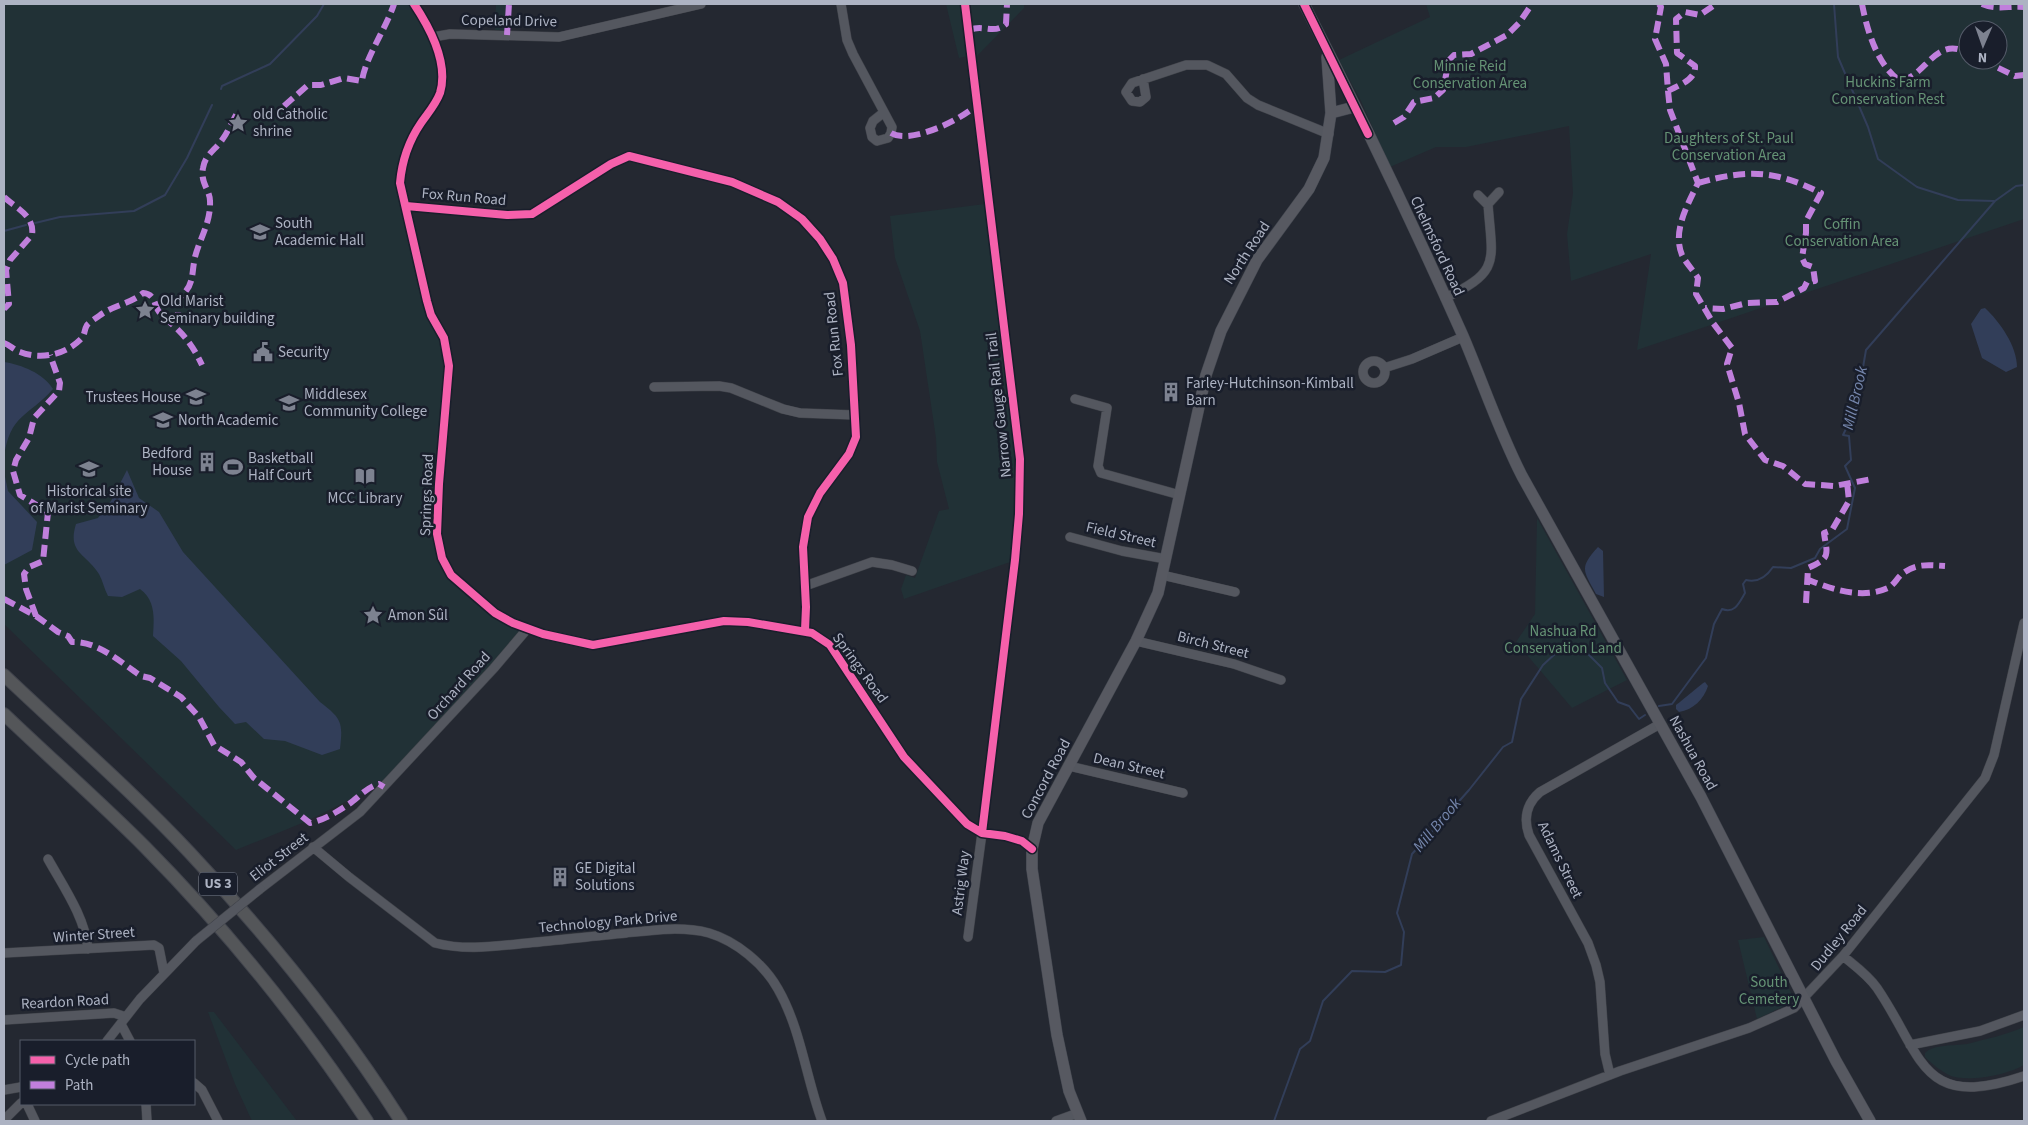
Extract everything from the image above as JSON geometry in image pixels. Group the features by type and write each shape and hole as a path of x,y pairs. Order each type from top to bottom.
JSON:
{"highway":[{"name":"US 3","path":"4,675 189,852 256,925 337,1028 401,1121"},
{"name":"US 3","path":"4,714 144,846 204,910 297,1021 367,1121"}],"main road":[{"path":"1304,4 1354,107 1331,113"},
{"name":"North Road","path":"1180,495 1206,375 1221,331 1257,260 1316,177 1324,158 1331,113 1327,51"},
{"name":"Chelmsford Road","path":"1354,107 1463,336 1489,400"},
{"name":"Nashua Road","path":"1489,400 1522,476 1747,884 1804,1000 1870,1121"},
{"name":"Concord Road","path":"1080,1117 1069,1091 1057,1035 1032,869 1032,849 1038,823 1136,641 1158,593 1180,495"}],"street":[{"name":"Springs Road","path":"414,4 433,37 442,73 440,93 412,138 401,165 400,183 427,301 444,338 449,366 439,484 437,534 442,558 451,576 495,613 528,628 558,638 593,644 724,621 748,622 805,630 822,638 830,645 904,757 967,824 982,833 1005,836 1022,841 1032,849"},
{"name":"Copeland Drive","path":"433,37 450,34 559,37 665,8 701,4"},
{"path":"841,4 847,40 883,113"},
{"path":"1143,79 1186,65 1210,66 1226,74 1254,103 1329,134"},
{"name":"Fox Run Road","path":"406,206 507,215 532,214 611,164 629,156 732,182 778,202 802,220 820,239 843,282 851,345 856,437 849,454 820,493 808,517 803,547 805,630"},
{"path":"1488,205 1499,192"},
{"path":"1444,298 1474,284 1488,266 1491,248 1488,205 1478,195"},
{"path":"1384,368 1412,359 1463,336"},
{"path":"654,388 719,386 731,388 783,409 800,413 854,415"},
{"path":"1075,399 1107,408 1098,470 1106,476 1180,495"},
{"name":"Field Street","path":"1070,537 1122,551 1166,559"},
{"path":"805,586 872,562 892,564 912,571"},
{"path":"1162,575 1235,592"},
{"name":"Dudley Road","path":"1491,1121 1610,1075 1749,1028 1790,1011 1804,1000 1843,956 1984,778 1994,755 2024,623"},
{"name":"Orchard Road","path":"408,761 494,668 528,628"},
{"name":"Birch Street","path":"1136,641 1234,664 1281,680"},
{"name":"Adams Street","path":"1610,1075 1605,1054 1596,965 1588,942 1529,835 1526,819 1530,802 1540,792 1660,724"},
{"name":"Eliot Street","path":"107,1040 164,973 196,941 313,847 360,812 408,761"},
{"name":"Dean Street","path":"1069,766 1183,793"},
{"name":"Astrig Way","path":"968,937 982,833"},
{"name":"Technology Park Drive","path":"313,847 349,878 434,943 450,947 482,948 650,930 680,929 708,933 736,946 754,960 778,988 791,1019 813,1097 822,1121"},
{"path":"48,859 73,905 86,935 88,949"},
{"name":"Winter Street","path":"4,953 158,946 164,973"},
{"path":"1843,956 1873,983 1927,1071 1950,1085 1987,1085 2024,1076"},
{"name":"Reardon Road","path":"4,1020 114,1013 124,1021"},
{"path":"1910,1045 1980,1031 2024,1015"},
{"path":"124,1021 130,1040"},
{"path":"195,1083 218,1121"},
{"path":"4,1090 20,1087"},
{"path":"4,1120 20,1104"},
{"path":"27,1105 35,1121"},
{"path":"146,1105 147,1121"},
{"path":"1056,1121 1080,1117"}],"green space":[{"path":"4,4 414,4 435,45 440,93 412,138 400,183 422,279 447,350 437,534 446,568 480,600 528,628 385,782 307,821 236,850 4,624"},
{"path":"496,4 510,4 509,31 495,30"},
{"path":"946,4 1024,4 1024,8 977,56 1024,454 1025,494 1019,559 904,599 901,589 906,575 915,578 939,511 949,509 937,462 936,438 920,331 895,258 890,216 985,204 968,56 959,58"},
{"path":"1426,4 2024,4 2024,219 1637,350 1651,254 1571,281 1567,234 1573,193 1569,126 1466,147 1436,147 1390,167 1361,101 1339,60 1430,17"},
{"name":"Nashua Rd Conservation Land","path":"1537,518 1627,680 1572,708 1516,642 1535,614"},
{"name":"South Cemetery","path":"1764,937 1795,1001 1757,1019 1738,940"},
{"path":"208,1012 214,1012 297,1121 252,1121 235,1084"},
{"path":"2024,1027 2024,1065 2008,1072 1978,1078 1959,1078 1944,1072 1925,1057 1925,1053 1934,1048 1967,1044 2003,1035"}],"water":[{"path":"1985,308 2002,327 2014,351 2017,367 2006,372 1982,358 1971,324 1981,309"},
{"path":"4,362 18,365 38,374 53,389 21,417 11,432 4,457"},
{"path":"127,470 139,498 159,512 183,552 320,702 337,717 341,727 340,749 322,755 285,741 264,739 246,722 235,724 181,661 153,636 153,610 145,594 140,589 122,597 108,596 99,574 76,547 74,534 76,524 98,518 111,501"},
{"path":"4,472 8,491 37,522 32,550 4,565"},
{"path":"1598,547 1603,551 1604,597 1596,594 1585,569 1588,560"},
{"path":"1705,682 1708,686 1701,699 1689,709 1679,712 1676,709 1676,705"}],"waterway":[{"path":"221,89 222,86 270,64 317,16 324,4"},
{"path":"1834,4 1838,57 1868,127 1878,159 1917,187 1958,200 1994,201"},
{"path":"35,223 60,217 134,211 165,195 187,158 212,105"},
{"name":"Mill Brook","path":"1659,706 1672,704 1706,658 1714,624 1722,609 1730,610 1739,604 1745,593 1743,584 1746,580 1762,578 1773,567 1791,568 1815,558 1820,549 1847,529 1855,488 1845,466 1851,460 1849,436 1843,435 1856,408 1866,350 1995,201 2016,186 2024,185"},
{"path":"4,231 26,225"},
{"name":"Mill Brook","path":"1274,1121 1300,1049 1310,1041 1323,1001 1352,971 1385,972 1401,965 1404,932 1397,913 1412,854 1469,790 1503,747 1512,742 1521,699 1543,665 1556,653 1580,646 1602,668 1605,683 1618,702 1629,706 1639,719 1645,715"}],"marked path":[{"path":"284,106 308,85 321,85 344,78 362,81 371,53 394,4"},
{"path":"507,35 509,4"},
{"path":"970,30 975,28 997,29 1002,27 1006,24 1007,4"},
{"path":"1394,123 1404,117 1414,102 1434,98 1443,90 1449,60 1454,55 1471,54 1507,35 1519,23 1532,4"},
{"path":"1659,4 1661,7 1655,39 1666,64 1668,91 1686,82 1695,71 1695,66 1677,53 1676,19 1685,12 1700,15 1716,4"},
{"path":"1862,4 1874,46 1885,66 1900,81 1909,78 1939,53 1947,49 1958,49"},
{"path":"1982,4 1997,7 2024,7"},
{"path":"2003,70 2015,76 2024,75"},
{"path":"1668,91 1670,110 1698,183 1682,218 1679,246 1682,255 1698,278 1696,294 1713,323 1732,348 1727,364 1739,403 1745,434 1765,460 1783,466 1805,484 1834,486 1872,479"},
{"path":"891,133 900,136 923,133 949,123 979,103"},
{"path":"170,320 178,315 179,298 188,289 192,279 195,257 209,216 210,197 202,173 204,163 224,137 237,113"},
{"path":"1698,183 1732,175 1761,174 1805,185 1821,193 1806,221 1802,258 1805,264 1813,267 1815,281 1807,282 1804,288 1777,302 1747,303 1723,309 1705,308"},
{"path":"4,197 24,213 32,228 32,235 10,260 6,270 9,304 4,309"},
{"path":"4,343 18,351 36,356 60,352 68,349 81,339 87,325 104,312 133,300 143,293 153,298 159,311 185,337 202,365"},
{"path":"36,616 26,589 24,574 29,567 43,561 48,512 20,495 13,471 16,460 29,438 34,418 59,391 60,383 50,355"},
{"path":"1806,603 1808,568 1821,561 1826,555 1824,533 1832,530 1849,501 1847,482"},
{"path":"1806,579 1847,592 1867,593 1888,588 1902,574 1912,568 1933,565 1945,566"},
{"path":"4,599 36,616 58,632 68,636 72,642 91,645 100,649 141,676 150,678 181,697 199,717 214,745 241,762 254,778 310,823 335,813 375,785 379,784 384,787"}],"cycle path":[{"path":"414,4 432,35 436,46 440,58 442,82 436,101 416,130 409,144 402,167 400,183 427,301 431,315 444,338 449,366 439,484 437,534 442,558 451,575 495,613 513,623 543,634 593,645 724,621 748,622 812,633 830,645 904,757 967,824 982,833 1005,836 1022,841 1032,849"},
{"name":"Narrow Gauge Rail Trail","path":"965,4 1020,459 1019,514 1015,560 982,833"},
{"path":"1304,4 1368,134"},
{"path":"406,206 507,215 532,214 611,164 629,156 732,182 778,202 802,219 820,239 833,259 843,283 851,345 856,437 849,454 820,493 808,517 803,547 806,607 805,630"}],"place":[{"name":"old Catholic shrine","path":"238,123"},
{"name":"South Academic Hall","path":"260,232"},
{"name":"Old Marist Seminary building","path":"145,310"},
{"name":"Security","path":"263,352"},
{"name":"Farley-Hutchinson-Kimball Barn","path":"1171,392"},
{"name":"Trustees House","path":"196,397"},
{"name":"Middlesex Community College","path":"289,403"},
{"name":"North Academic","path":"163,420"},
{"name":"Bedford House","path":"207,462"},
{"name":"Basketball Half Court","path":"233,467"},
{"name":"Historical site of Marist Seminary","path":"89,469"},
{"name":"MCC Library","path":"365,476"},
{"name":"Amon Sûl","path":"373,615"},
{"name":"GE Digital Solutions","path":"560,877"}],"park label":[{"name":"Minnie Reid Conservation Area","path":"1470,74"},
{"name":"Huckins Farm Conservation Rest","path":"1888,90"},
{"name":"Daughters of St. Paul Conservation Area","path":"1729,146"},
{"name":"Coffin Conservation Area","path":"1842,232"}]}
